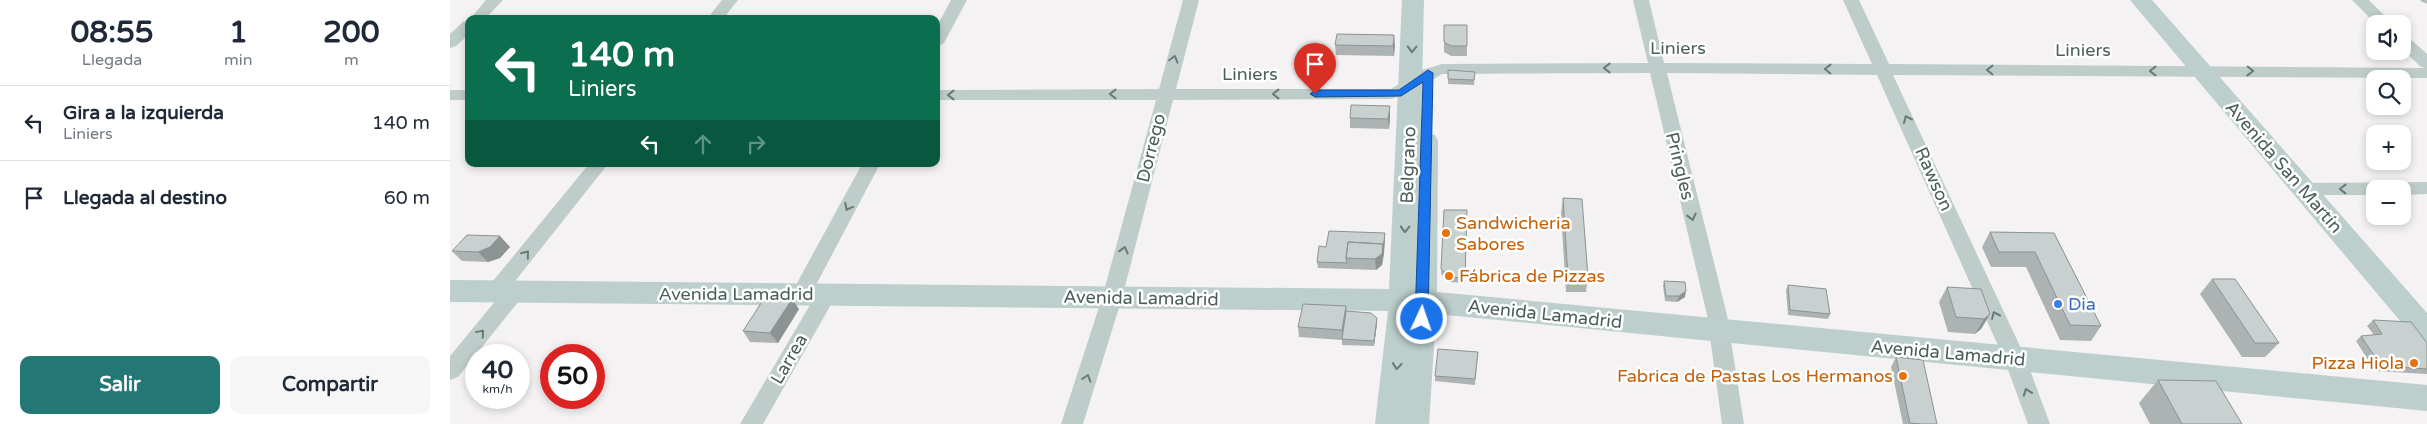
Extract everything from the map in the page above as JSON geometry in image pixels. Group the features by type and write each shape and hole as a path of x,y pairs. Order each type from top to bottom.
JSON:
{"street":[{"path":"480,15 495,0"},
{"path":"718,15 730,0"},
{"path":"940,36 959,0"},
{"name":"Dorrego","path":"1072,424 1112,298 1191,0"},
{"name":"Belgrano","path":"1413,0 1419,80"},
{"name":"Belgrano","path":"1413,301 1419,80 1429,0"},
{"name":"Pringles","path":"1641,0 1720,331 1733,424"},
{"name":"Rawson","path":"1851,0 1885,70 2015,359 2039,424"},
{"name":"Avenida San Martín","path":"2141,0 2427,333"},
{"path":"2360,0 2376,15"},
{"path":"450,43 465,29"},
{"path":"2411,48 2427,63"},
{"name":"Liniers","path":"940,95 1391,94 1401,93 1419,80 1442,69 1656,68 2427,73"},
{"path":"450,95 465,95"},
{"path":"450,371 597,167"},
{"name":"Larrea","path":"751,424 814,294 870,167"},
{"path":"2302,189 2427,188"},
{"name":"Avenida Lamadrid","path":"450,291 1413,301 2427,398"},
{"path":"1391,424 1413,301"},
{"path":"1413,301 1413,424"}],"building":[{"path":"1444,25 1467,25 1467,46 1451,46 1444,42"},
{"path":"1337,34 1394,35 1393,46 1335,45"},
{"path":"1448,70 1475,72 1474,80 1448,79"},
{"path":"1351,105 1390,106 1388,119 1350,118"},
{"path":"1563,198 1582,199 1588,277 1568,277"},
{"path":"1444,210 1467,210 1465,278 1450,277 1441,269"},
{"path":"1329,231 1385,233 1383,249 1383,244 1348,242 1347,263 1317,262 1319,246 1326,247"},
{"path":"1990,232 2054,233 2101,326 2070,325 2035,252 1999,252"},
{"path":"467,235 500,236 490,247 478,252 452,251"},
{"path":"1348,242 1383,244 1382,254 1375,259 1346,258"},
{"path":"2212,279 2235,279 2279,343 2255,343"},
{"path":"1664,281 1685,282 1686,291 1679,296 1666,296"},
{"path":"1788,285 1826,289 1830,314 1790,310"},
{"path":"1947,287 1981,289 1990,314 1984,319 1956,317"},
{"path":"765,297 792,299 770,333 743,331"},
{"path":"1303,304 1346,306 1342,330 1298,327"},
{"path":"1346,311 1371,313 1377,318 1374,341 1342,339"},
{"path":"2373,320 2411,322 2427,343 2427,369 2381,366 2361,336 2382,334"},
{"path":"1438,349 1478,352 1475,379 1435,376"},
{"path":"1896,357 1923,360 1937,424 1910,423"},
{"path":"2158,380 2216,381 2242,424 2182,424"}],"railway":[{"path":"2422,0 2427,2"}],"place":[{"name":"Sandwicheria Sabores","path":"1446,233"},
{"name":"Fábrica de Pizzas","path":"1449,276"},
{"name":"Dia","path":"2058,304"},
{"name":"Pizza Hiola","path":"2414,363"},
{"name":"Fabrica de Pastas Los Hermanos","path":"1903,376"}],"route":[{"path":"1315,94 1401,93 1428,73 1422,319"}]}
